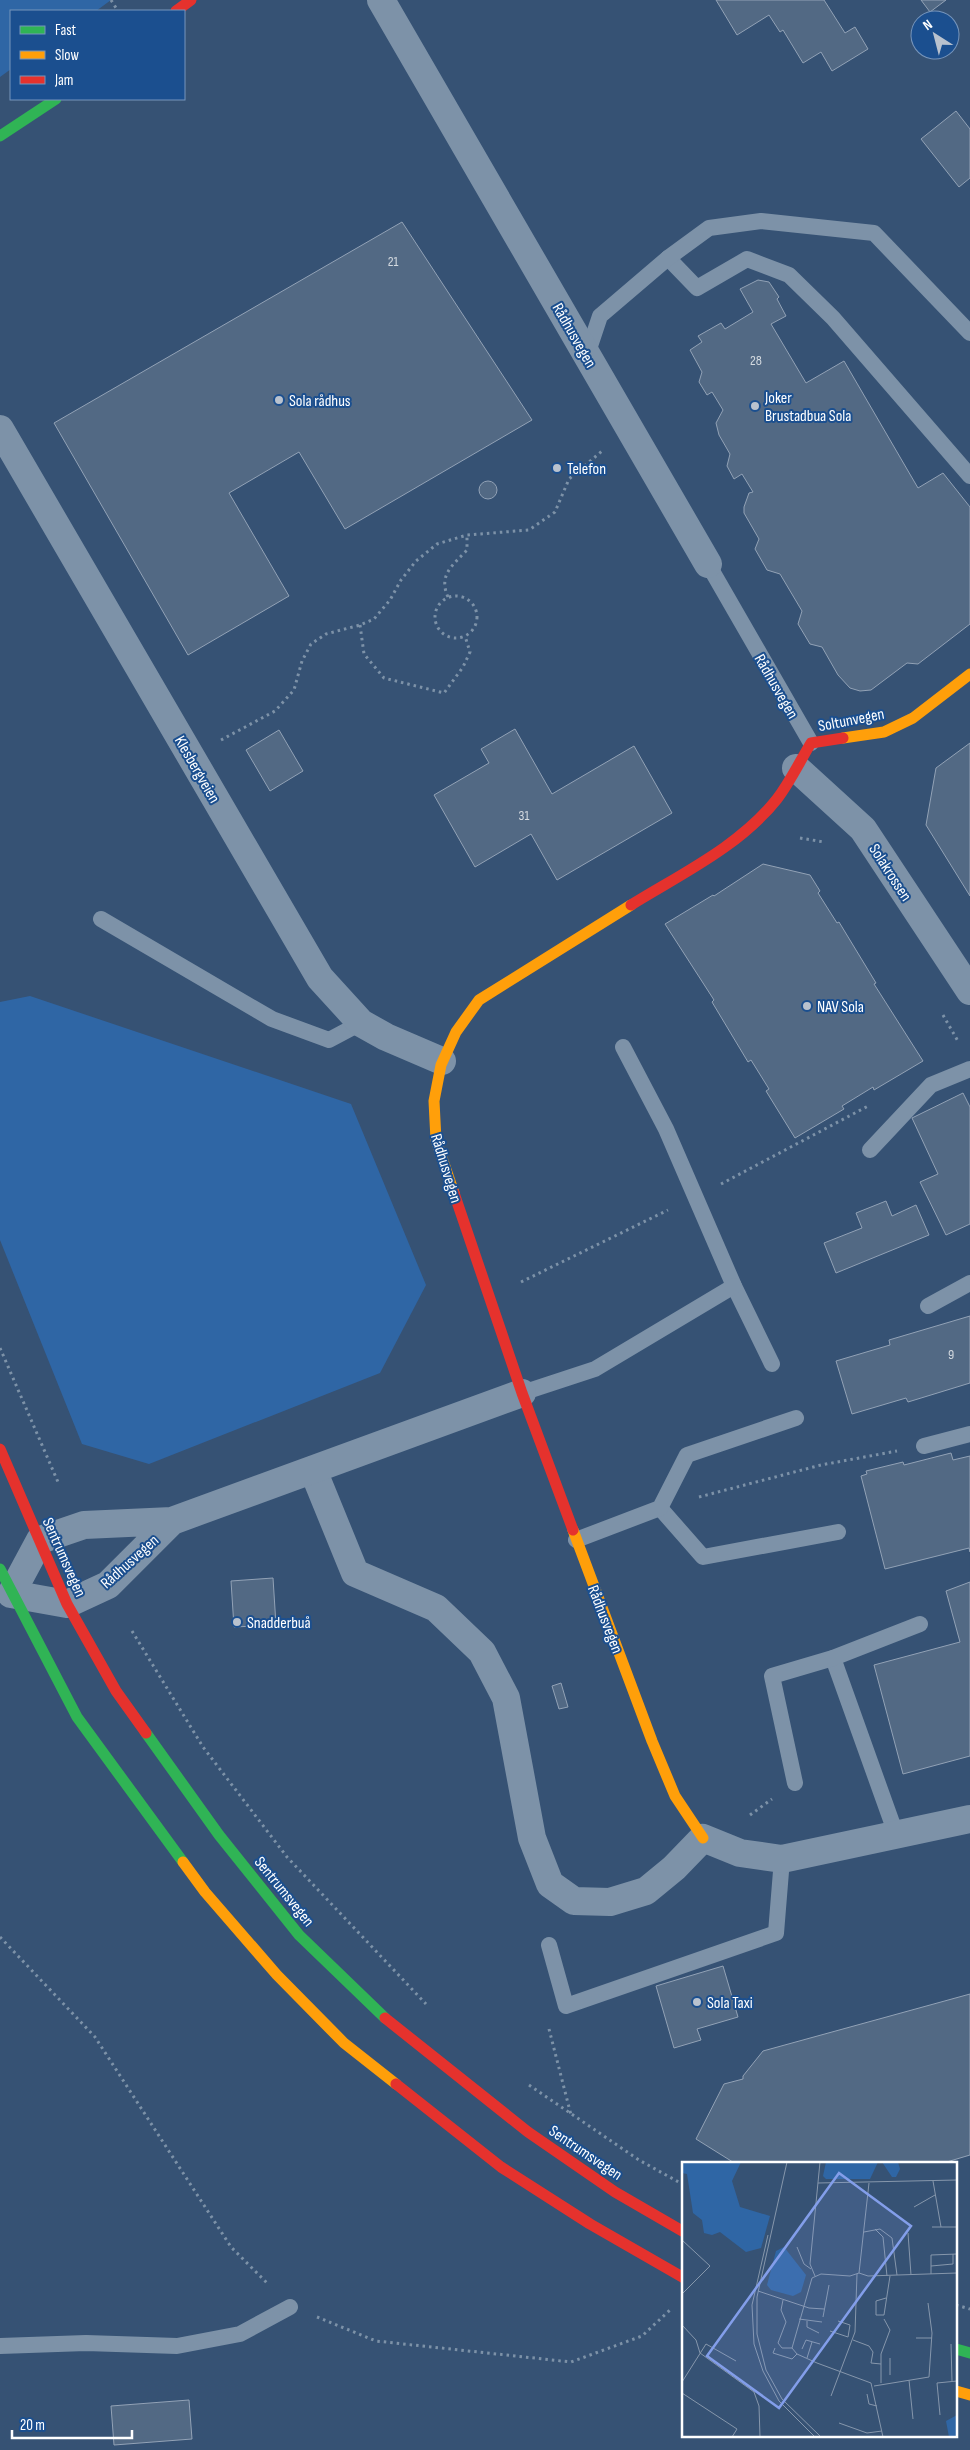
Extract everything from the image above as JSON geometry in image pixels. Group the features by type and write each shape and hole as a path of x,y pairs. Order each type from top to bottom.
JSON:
{"main road":[{"path":"177,10 191,0"},
{"path":"0,136 54,100"},
{"name":"Soltunvegen","path":"811,743 884,732 913,718 970,674"},
{"name":"Rådhusvegen","path":"703,1838 675,1796 576,1540 522,1393 436,1140 433,1117 434,1092 442,1061 461,1020 479,1000 718,852 746,831 777,799 811,743"},
{"name":"Sentrumsvegen","path":"0,1449 68,1604 116,1692 219,1835 300,1935 379,2014 528,2132 615,2192 682,2231"},
{"path":"0,1569 11,1594 77,1717 205,1892 284,1982 344,2042 501,2167 590,2224 682,2277"}],"street":[{"name":"Rådhusvegen","path":"380,0 708,564"},
{"name":"Klesbergveien","path":"0,429 320,978 361,1023 386,1037 442,1061"},
{"name":"Solakrossen","path":"796,768 863,829 970,991"},
{"name":"Rådhusvegen","path":"40,1540 84,1525 172,1521 522,1393"},
{"path":"312,1470 355,1573 436,1608 482,1652 506,1698 532,1838 550,1884 574,1901 610,1902 646,1891 674,1868 703,1838 740,1853 782,1859 970,1819"},
{"name":"Rådhusvegen","path":"68,1604 108,1585 172,1521"},
{"path":"40,1540 11,1594 68,1604"}],"lane":[{"path":"587,355 600,316 668,258 708,228 761,221 874,233 970,333"},
{"path":"668,258 696,288 747,259 789,275 833,318 970,476"},
{"name":"Rådhusvegen","path":"708,564 811,743"},
{"path":"101,919 272,1019 329,1040 361,1023"},
{"path":"623,1047 666,1129 734,1286 772,1364"},
{"path":"870,1150 931,1085 970,1068"},
{"path":"928,1306 970,1283"},
{"path":"522,1393 595,1369 734,1286"},
{"path":"576,1540 660,1508 687,1455 796,1418"},
{"path":"924,1446 970,1434"},
{"path":"660,1508 703,1557 838,1532"},
{"path":"795,1783 772,1676 833,1658 920,1624"},
{"path":"833,1658 896,1834"},
{"path":"549,1945 566,2006 776,1933 782,1859"},
{"path":"0,2346 86,2343 177,2346 240,2334 290,2306"}],"path":[{"path":"217,742 275,711 294,690 302,661 311,644 326,634 360,625 374,619 390,600 401,580 416,561 437,544 467,535 529,530 555,512 569,479 629,428"},
{"path":"448,597 444,589 446,572 467,550 467,535"},
{"path":"461,596 472,603 477,614 474,627 465,636 454,638 444,634 436,625 435,614 439,604 448,597 461,596"},
{"path":"360,625 364,654 384,678 444,693 463,667 470,652 465,636"},
{"path":"0,1348 58,1482"},
{"path":"660,1508 821,1465 924,1446"},
{"path":"132,1631 203,1746 287,1857 433,2011"},
{"path":"0,1937 94,2037 231,2247 290,2306 376,2341 570,2362 642,2336 677,2304"},
{"path":"547,2023 571,2116"},
{"path":"524,2082 571,2116 640,2160 682,2184"}],"shaded area":[{"path":"0,0 111,0 97,10 10,10 10,70 0,77"},
{"path":"30,996 351,1104 426,1285 380,1373 149,1464 82,1444 0,1240 0,1002"}],"building":[{"path":"716,0 824,0 845,33 855,27 868,49 832,71 821,52 803,63 783,30 780,32 769,15 737,35"},
{"path":"921,0 946,0 933,10 928,10"},
{"path":"956,111 970,129 970,178 959,187 921,139"},
{"path":"402,222 532,420 345,529 299,452 229,493 289,596 188,655 54,423"},
{"path":"758,280 769,282 779,297 777,299 786,316 771,324 806,383 844,361 918,488 943,473 970,507 970,624 918,664 907,663 871,690 860,691 850,688 838,675 822,647 810,644 798,624 802,611 780,574 767,570 755,549 759,539 744,513 749,493 753,492 742,474 734,479 727,466 730,454 719,435 716,423 723,410 712,392 707,395 699,382 702,372 690,350 702,342 698,336 721,323 725,329 753,312 740,289"},
{"name":"Telefon","path":"558,464 561,469 556,472 553,467"},
{"path":"488,481 494,484 497,490 494,496 488,499 482,496 479,490 482,484"},
{"path":"515,729 552,794 634,746 672,813 557,880 531,834 475,867 434,795 489,763 481,749"},
{"path":"279,730 303,771 270,791 246,750"},
{"path":"970,743 970,896 926,825 936,768"},
{"path":"763,864 810,875 820,891 818,893 837,923 839,922 876,983 874,984 923,1061 874,1090 873,1087 842,1106 844,1109 795,1138 766,1091 769,1089 751,1060 748,1062 712,1002 714,1000 665,924 714,896"},
{"path":"963,1093 970,1107 970,1224 946,1235 920,1182 938,1174 912,1118"},
{"path":"886,1201 892,1216 916,1205 929,1235 836,1273 824,1243 862,1228 856,1213"},
{"path":"970,1316 970,1383 908,1402 906,1398 852,1414 836,1361 890,1345 889,1340"},
{"path":"951,1453 953,1460 970,1456 970,1552 969,1548 885,1569 861,1476 867,1474 866,1471 903,1462 904,1465"},
{"path":"273,1578 276,1625 234,1627 231,1581"},
{"path":"970,1582 970,1756 903,1774 874,1665 960,1642 946,1591"},
{"path":"561,1683 568,1707 559,1709 552,1686"},
{"name":"Sola Taxi","path":"723,1966 738,2017 697,2029 701,2040 674,2048 656,1986"},
{"path":"970,1994 970,2155 947,2162 733,2162 696,2139 724,2084 743,2079 743,2076 763,2051"},
{"path":"189,2400 192,2439 114,2445 111,2406"}],"traffic: fast":[{"path":"0,136 54,100"},
{"path":"0,1569 77,1717 183,1862"},
{"path":"146,1733 219,1835 299,1935 385,2018"},
{"path":"958,2350 970,2353"}],"traffic: slow":[{"path":"843,738 884,732 913,718 970,674"},
{"path":"454,1193 436,1140 434,1101 441,1065 456,1032 479,1000 631,905"},
{"path":"573,1530 652,1741 675,1796 703,1838"},
{"path":"183,1862 205,1892 277,1975 344,2043 396,2084"},
{"path":"958,2392 970,2395"}],"traffic: jam":[{"path":"177,10 191,0"},
{"path":"631,905 709,858 746,831 777,799 791,779 811,743 843,738"},
{"path":"454,1193 522,1393 573,1530"},
{"path":"0,1449 67,1604 116,1691 146,1733"},
{"path":"385,2018 528,2132 615,2192 682,2231"},
{"path":"396,2084 501,2167 590,2224 682,2277"}],"place":[{"name":"Sola rådhus","path":"279,400"},
{"name":"Joker Brustadbua Sola","path":"755,406"},
{"name":"Telefon","path":"557,468"},
{"name":"NAV Sola","path":"807,1006"},
{"name":"Snadderbuå","path":"237,1622"},
{"name":"Sola Taxi","path":"697,2002"}]}
